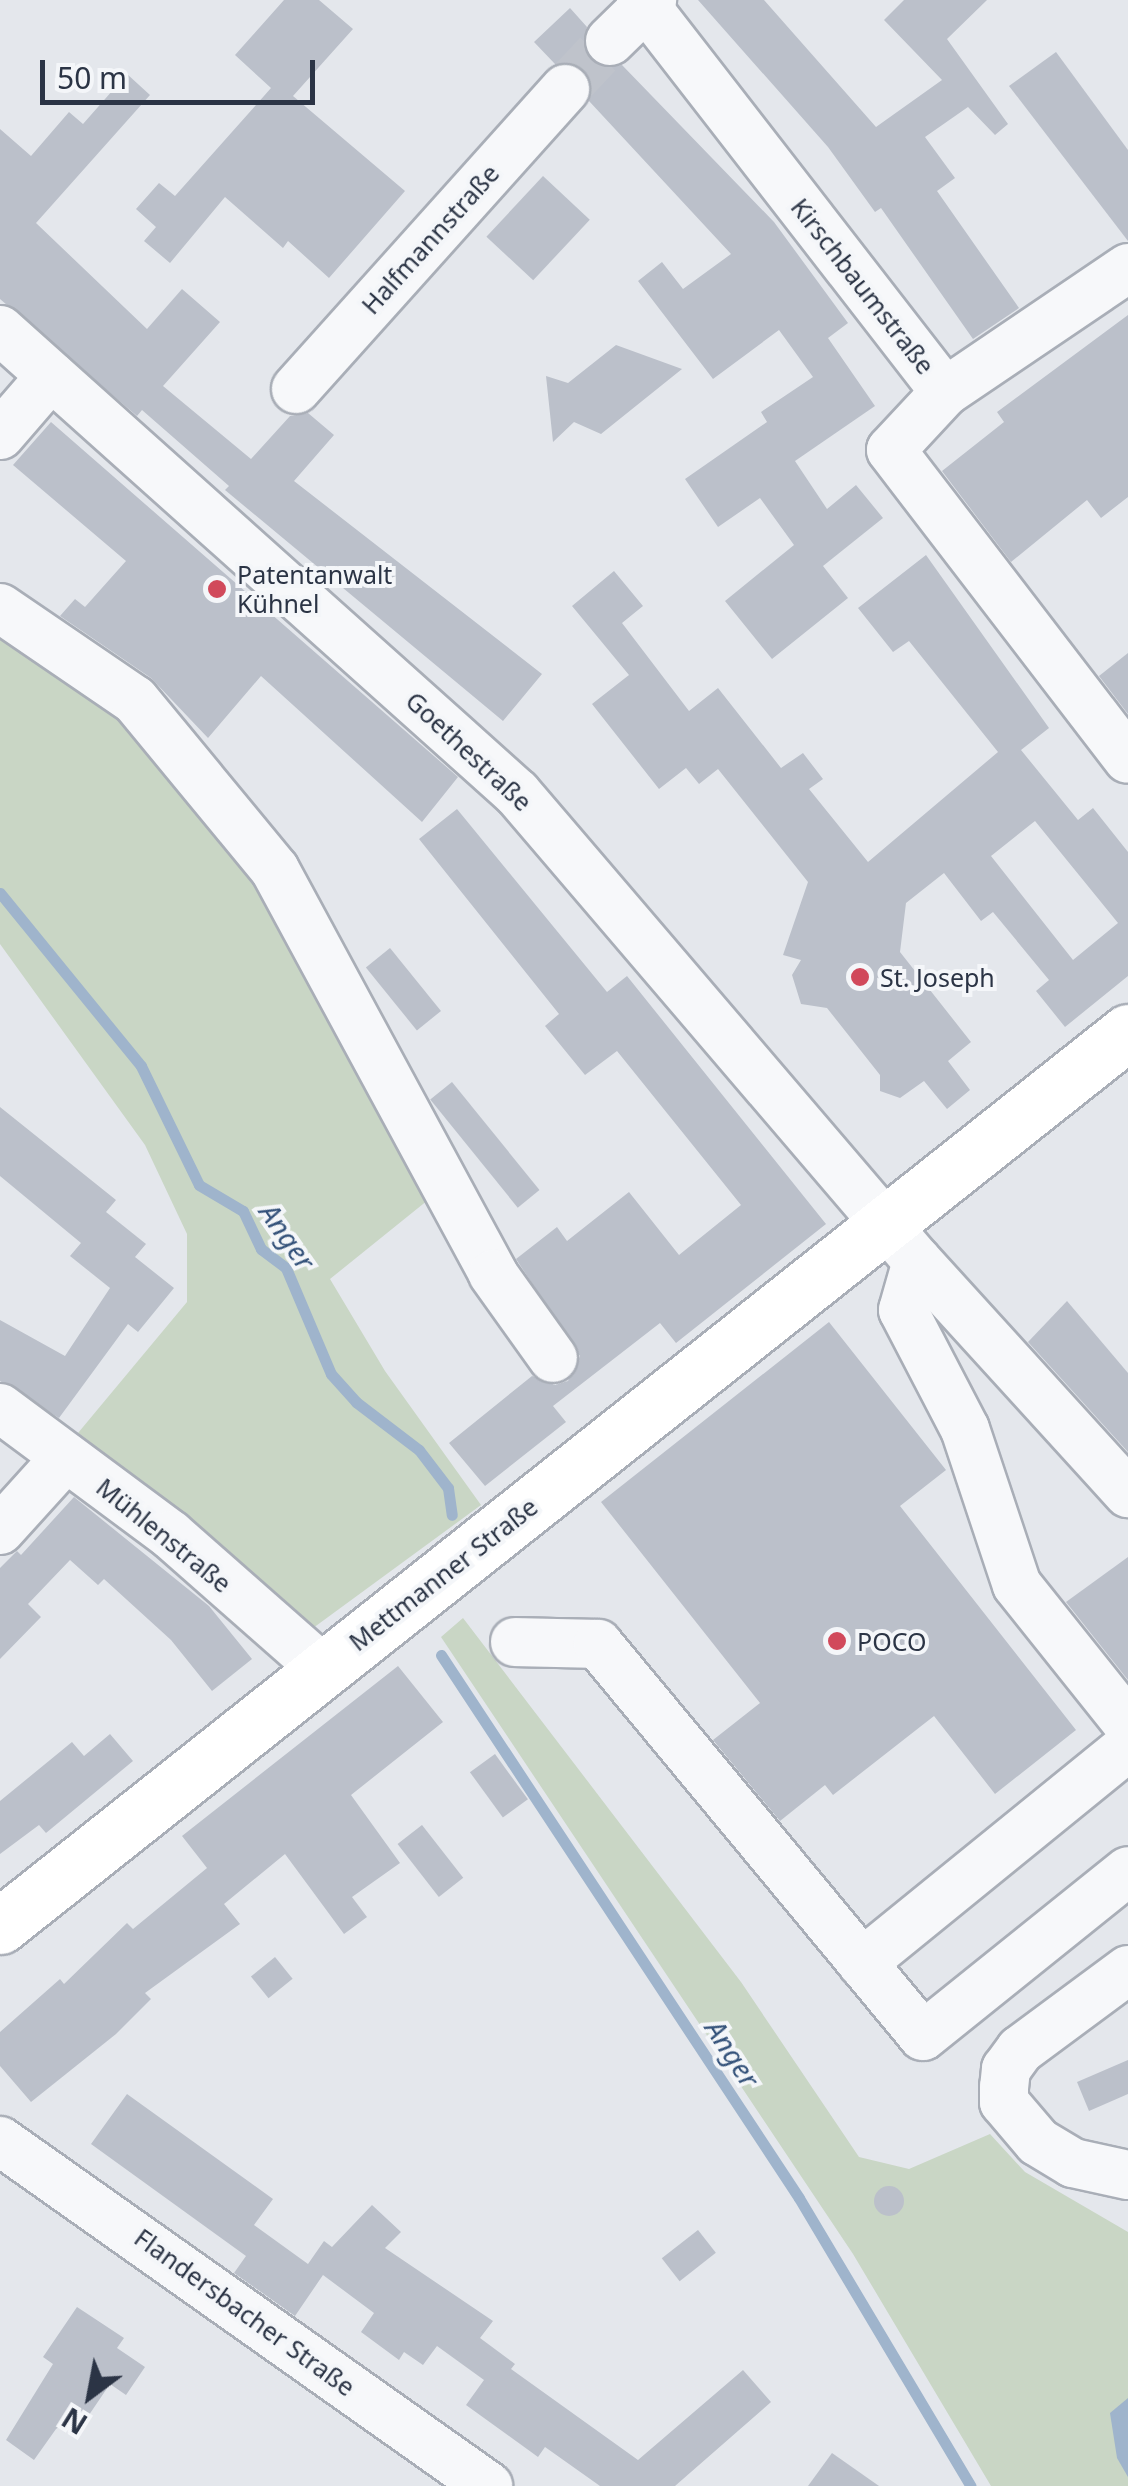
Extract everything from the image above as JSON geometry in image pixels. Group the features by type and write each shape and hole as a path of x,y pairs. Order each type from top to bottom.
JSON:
{"main road":[{"name":"Mettmanner Straße","path":"0,1926 323,1669 902,1241 1128,1032"}],"street":[{"path":"610,41 646,2"},
{"name":"Kirschbaumstraße","path":"646,2 946,392 892,450 1128,760"},
{"name":"Halfmannstraße","path":"296,389 565,88"},
{"path":"946,392 1128,268"},
{"name":"Goethestraße","path":"0,330 517,793 902,1241"},
{"path":"0,435 51,376"},
{"path":"0,608 136,700 275,870 493,1274 554,1358"},
{"path":"902,1241 1128,1493"},
{"path":"902,1241 903,1310 965,1430 1017,1584 1128,1724"},
{"name":"Mühlenstraße","path":"0,1408 172,1535 323,1669"},
{"path":"0,1530 66,1456"},
{"path":"515,1642 598,1644 922,2036 1128,1871"},
{"path":"862,1963 1128,1748"},
{"path":"1128,1970 1044,2028 1006,2069 1004,2102 1038,2142 1074,2164 1128,2175"},
{"name":"Flandersbacher Straße","path":"0,2140 488,2486"}],"green space":[{"path":"0,631 141,733 279,912 428,1200 330,1279 385,1371 481,1505 309,1631 78,1433 187,1302 187,1234 145,1145 0,944"},
{"path":"463,1618 741,1982 859,2157 909,2169 990,2134 1025,2172 1128,2232 1128,2486 991,2486 853,2254 441,1637"}],"water":[{"path":"1128,2398 1128,2477 1117,2458 1110,2413"}],"building":[{"path":"284,0 319,0 353,29 293,96 405,191 329,278 288,241 283,248 225,197 170,263 144,241 156,227 136,209 159,183 175,196 271,88 235,55"},
{"path":"698,0 764,0 876,127 942,80 884,20 904,0 987,0 947,39 1008,124 995,135 968,107 925,137 955,178 937,191 1019,308 973,339 881,208 875,212 828,147"},
{"path":"570,8 587,27 583,47 590,59 604,68 622,65 774,222 848,323 828,338 875,406 795,461 827,509 856,485 883,518 823,566 848,598 772,659 725,601 794,545 760,498 718,527 685,479 767,422 761,412 813,377 779,330 713,379 638,281 662,262 683,289 731,254 589,101 591,81 584,69 555,64 534,42"},
{"path":"1056,52 1128,150 1128,241 1009,86"},
{"path":"127,74 150,95 36,223 147,329 182,289 220,322 163,386 251,459 290,416 308,413 334,435 294,481 542,674 503,721 225,490 229,486 142,410 137,416 0,299 0,129 31,156 69,112 83,124"},
{"path":"543,176 590,220 533,280 486,237"},
{"path":"1128,315 1128,497 1101,518 1087,500 1011,562 942,471 1004,422 997,412"},
{"path":"616,345 682,369 601,434 574,422 553,442 546,376 568,383"},
{"path":"51,422 458,777 422,822 261,676 208,738 151,678 60,616 75,599 85,607 126,561 13,465"},
{"path":"926,555 1049,728 1021,750 1078,820 1093,808 1128,852 1128,976 1065,1027 1036,991 1049,980 993,912 981,921 944,873 906,903 900,952 971,1042 948,1061 970,1090 947,1109 924,1081 900,1098 880,1091 880,1075 827,1008 801,1004 792,975 801,960 783,955 808,882 718,769 699,784 686,768 659,789 592,704 629,675 572,606 614,571 643,606 622,623 689,711 718,688 781,768 803,753 823,779 809,789 868,862 998,752 909,641 893,652 858,608","holes":["1035,821 1118,923 1073,960 991,856"]},
{"path":"1128,653 1128,714 1099,676"},
{"path":"457,809 607,992 627,976 826,1224 676,1343 660,1323 553,1406 566,1422 485,1486 449,1443 532,1376 555,1385 568,1381 580,1356 516,1259 557,1227 567,1241 629,1192 679,1255 741,1205 617,1051 585,1075 545,1026 559,1014 419,839"},
{"path":"390,948 441,1011 417,1030 366,968"},
{"path":"452,1082 539,1190 518,1208 430,1100"},
{"path":"0,1107 116,1200 106,1212 146,1244 135,1257 174,1288 138,1332 128,1324 59,1418 0,1381 0,1320 65,1356 110,1288 70,1256 81,1243 0,1176"},
{"path":"1067,1301 1128,1373 1128,1452 1028,1342"},
{"path":"829,1322 946,1470 900,1506 1076,1730 995,1794 934,1716 833,1795 825,1785 780,1821 713,1740 760,1703 601,1502"},
{"path":"74,1497 209,1606 252,1659 212,1691 171,1640 104,1579 98,1585 70,1560 28,1604 41,1617 0,1659 0,1568 17,1551 21,1555"},
{"path":"1128,1557 1128,1680 1066,1602"},
{"path":"398,1666 443,1722 351,1795 400,1863 352,1897 367,1917 344,1934 285,1854 224,1904 240,1924 145,1993 151,1999 116,2034 31,2102 0,2066 0,2032 60,1979 64,1984 127,1923 133,1929 207,1868 182,1836"},
{"path":"110,1734 133,1761 46,1833 39,1825 0,1854 0,1801 72,1742 84,1756"},
{"path":"495,1754 528,1799 503,1818 470,1772"},
{"path":"422,1825 463,1878 439,1897 398,1844"},
{"path":"275,1957 293,1979 269,1998 251,1977"},
{"path":"1128,2060 1128,2094 1089,2111 1077,2082"},
{"path":"127,2094 273,2199 254,2225 308,2264 324,2241 332,2247 372,2205 401,2232 385,2248 493,2321 480,2338 515,2364 511,2369 638,2460 743,2370 771,2402 675,2486 600,2486 545,2447 538,2457 466,2405 484,2380 437,2346 423,2365 404,2352 399,2360 361,2332 374,2313 323,2275 295,2316 234,2273 246,2256 91,2144"},
{"path":"889,2186 900,2190 904,2201 900,2212 889,2216 878,2212 874,2201 878,2190"},
{"path":"698,2230 716,2253 680,2281 662,2258"},
{"path":"77,2307 124,2338 117,2348 145,2367 126,2395 110,2384 76,2434 62,2425 56,2429 34,2460 6,2440 53,2364 43,2357"},
{"path":"832,2453 879,2486 808,2486"}],"waterway":[{"name":"Anger","path":"0,893 141,1066 199,1185 243,1211 261,1249 286,1268 331,1374 356,1402 419,1450 448,1488 452,1515"},
{"name":"Anger","path":"441,1655 799,2198 971,2486"}],"tunnel":[{"path":"565,89 610,41"}],"place":[{"name":"Patentanwalt Kühnel","path":"217,589"},
{"name":"St. Joseph","path":"860,977"},
{"name":"POCO","path":"837,1641"}]}
